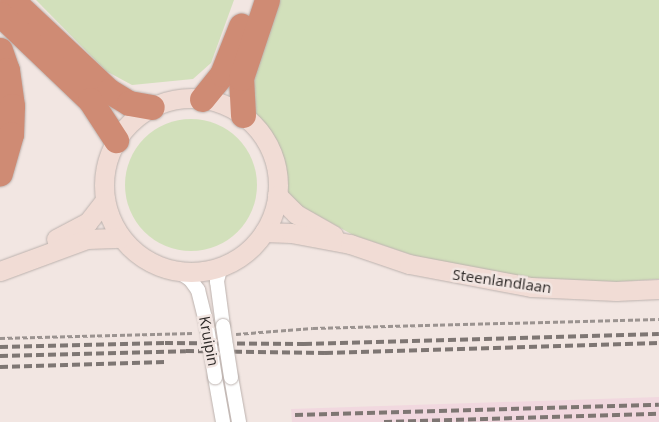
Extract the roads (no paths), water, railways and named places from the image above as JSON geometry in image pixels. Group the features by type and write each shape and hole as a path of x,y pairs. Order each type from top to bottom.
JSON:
{"highway":[{"path":"12,0 109,91 129,103 152,107"},
{"path":"202,98 230,57 250,0"},
{"path":"243,115 242,78 267,0"},
{"path":"0,14 90,100 116,140"},
{"path":"0,50 12,106 11,134 0,173"}],"main road":[{"path":"202,98 230,107 243,115 256,127 274,159 277,195 264,232 252,246 221,266 191,272 176,270 140,256 122,238 105,200 105,173 116,140 138,115 152,107 176,99 202,98"},
{"name":"Steenlandlaan","path":"277,195 303,219 350,244"},
{"path":"5,269 83,225 105,200"},
{"name":"Steenlandlaan","path":"264,232 291,233 350,244 419,266 531,287 616,291 659,289"},
{"path":"5,269 92,238 122,238"}],"street":[{"name":"Kruipin","path":"221,266 217,281 227,330 231,377 239,422"},
{"name":"Kruipin","path":"176,270 190,279 198,290 204,330 216,377 223,422"}],"railway":[{"path":"0,347 165,343 304,344 659,334"},
{"path":"0,356 186,351 325,353 659,343"},
{"path":"0,367 165,362"},
{"path":"295,415 659,405"},
{"path":"384,422 659,414"}]}
